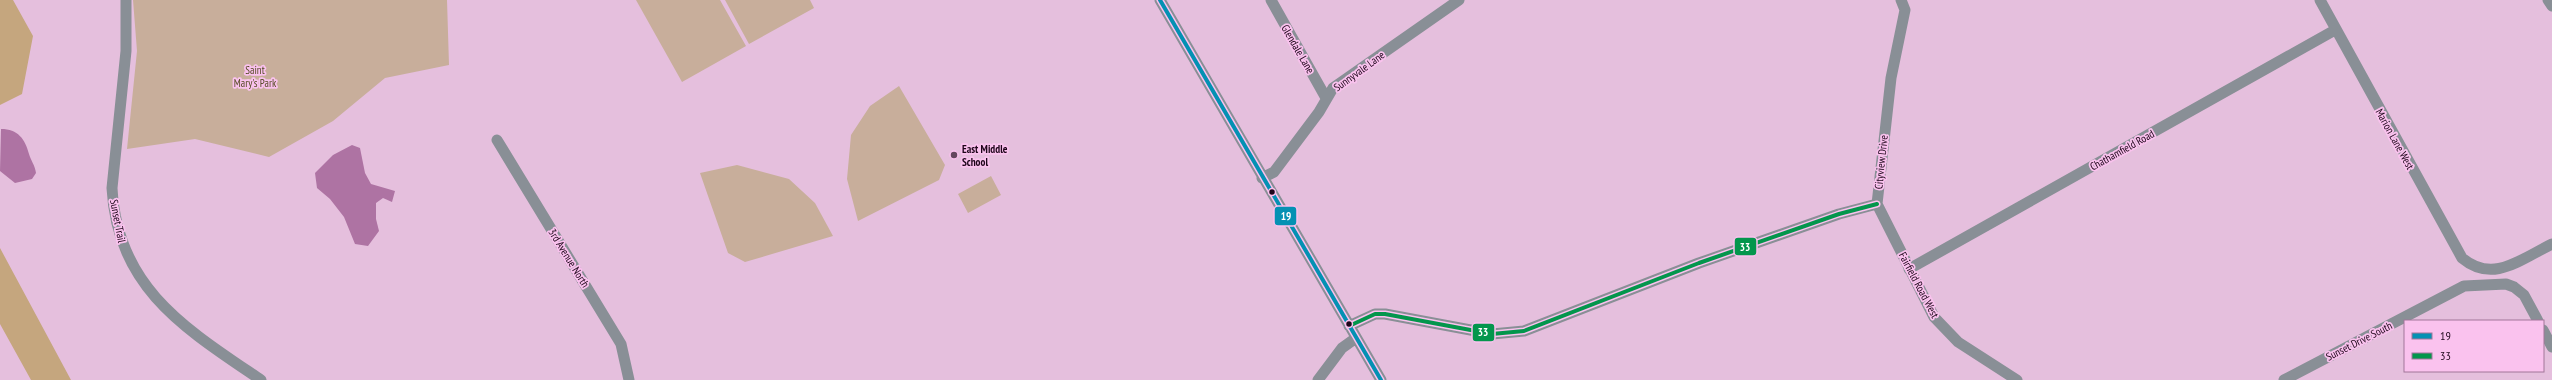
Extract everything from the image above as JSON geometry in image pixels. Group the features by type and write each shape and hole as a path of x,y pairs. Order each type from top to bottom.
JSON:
{"street":[{"name":"Sunset Trail","path":"126,0 126,51 112,188 113,208 123,247 146,285 165,307 222,354 261,380"},
{"path":"1160,0 1262,178 1381,380"},
{"name":"Glendale Lane","path":"1271,0 1326,98"},
{"name":"Sunnyvale Lane","path":"1262,178 1274,172 1319,112 1326,98 1344,80 1458,0"},
{"name":"Cityview Drive","path":"1349,326 1374,314 1385,314 1492,334 1524,330 1699,263 1838,214 1877,204 1891,78 1905,10 1901,0"},
{"name":"Marion Lane West","path":"2320,0 2335,30 2462,258 2480,270 2501,270 2552,244"},
{"path":"2548,0 2552,6"},
{"name":"Chathamfield Road","path":"1909,269 2335,30"},
{"name":"3rd Avenue North","path":"497,140 621,344 629,380"},
{"name":"Fairfield Road West","path":"1877,204 1925,303 1944,329 1958,342 2017,380"},
{"name":"Sunset Drive South","path":"2284,380 2464,286 2506,284 2524,295 2537,320"},
{"path":"2544,332 2552,347"},
{"path":"1318,380 1342,348 1356,338"}],"green space":[{"name":"Saint Mary's Park","path":"133,0 447,0 449,65 385,78 333,121 269,157 195,139 127,149 137,51"},
{"path":"636,0 720,0 746,46 682,82"},
{"path":"725,0 810,0 814,8 749,44"},
{"path":"899,86 945,165 939,180 858,221 847,179 851,135 870,106"},
{"path":"737,165 789,179 815,203 833,236 745,262 728,253 700,173"},
{"path":"991,176 1001,195 968,213 958,194"}],"shaded area":[{"path":"0,0 13,0 33,36 22,94 0,105"},
{"path":"1,129 12,131 23,139 36,173 32,179 15,183 0,171"},
{"path":"352,145 360,148 365,173 371,184 395,191 392,202 383,198 376,203 376,219 379,231 368,246 355,244 344,217 330,199 317,188 315,173 333,155"},
{"path":"0,248 71,380 31,380 0,324"}],"transit line":[{"name":"19","path":"1160,0 1381,380"},
{"name":"33","path":"1349,326 1375,314 1385,314 1492,334 1524,331 1699,263 1839,214 1877,204"}],"place":[{"name":"East Middle School","path":"954,155"}]}
